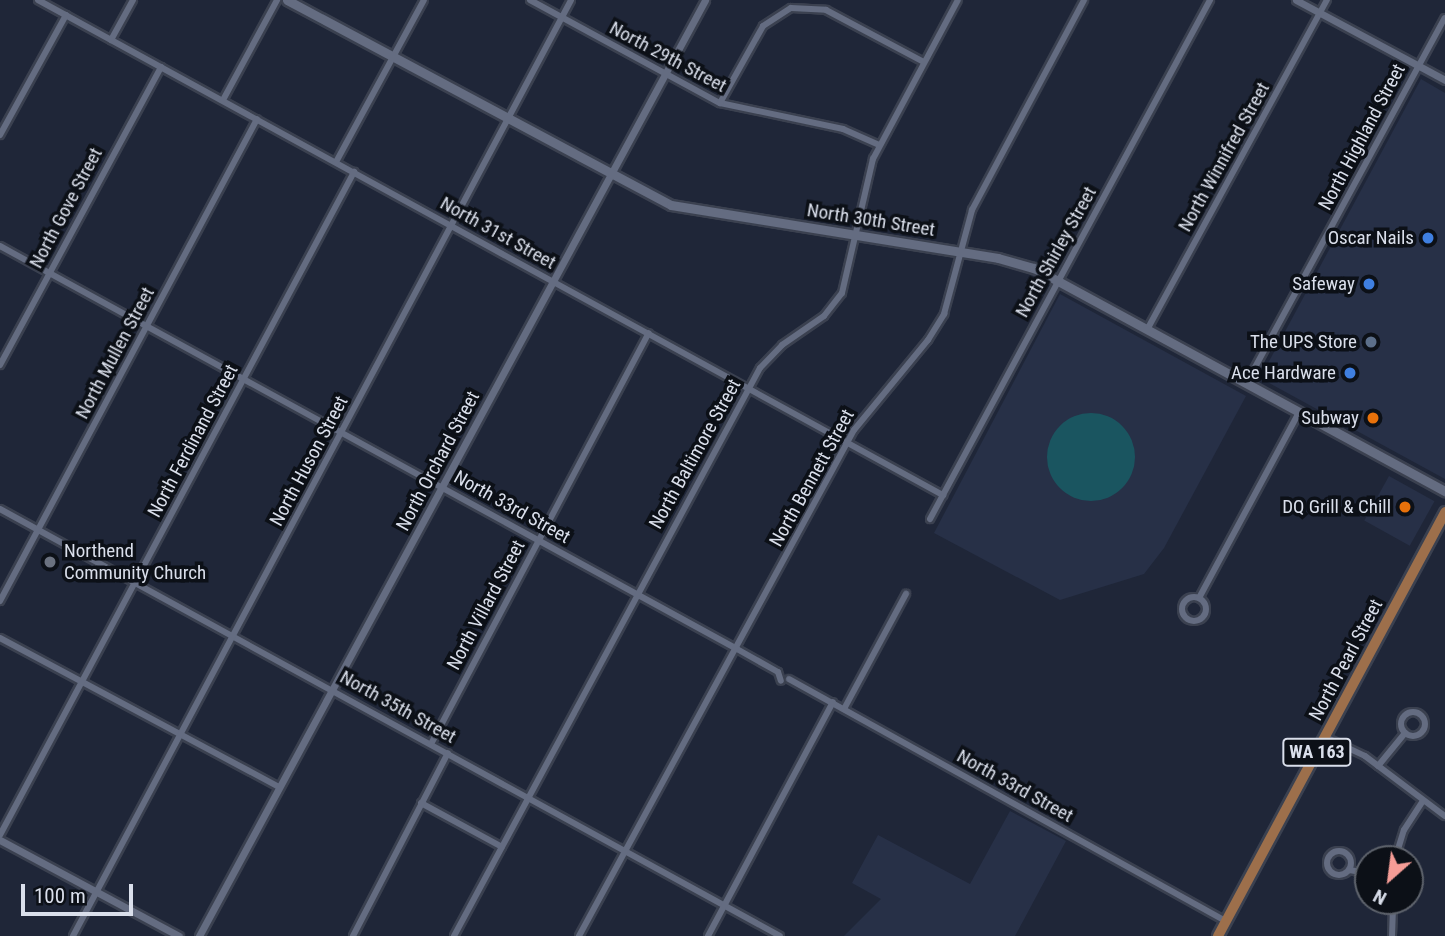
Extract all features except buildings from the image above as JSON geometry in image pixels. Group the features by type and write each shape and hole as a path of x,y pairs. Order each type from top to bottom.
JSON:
{"main road":[{"name":"North 30th Street","path":"286,0 610,176 671,205 1012,261 1059,279 1445,491"},
{"name":"North Pearl Street","path":"1218,936 1445,512"}],"street":[{"name":"North 31st Street","path":"38,0 943,495"},
{"path":"111,40 133,0"},
{"path":"223,100 277,0"},
{"path":"336,162 424,0"},
{"name":"North 29th Street","path":"530,0 720,103 843,129 879,145"},
{"name":"North Huson Street","path":"73,936 236,635 571,0"},
{"name":"North Orchard Street","path":"199,936 705,0"},
{"name":"North Baltimore Street","path":"454,936 749,388 769,356 832,308 849,276 866,181 879,145 958,0"},
{"name":"North Bennett Street","path":"579,936 848,442 873,403 936,328 953,291 976,202 1084,0"},
{"name":"North Shirley Street","path":"930,519 1210,0"},
{"path":"1296,0 1445,80"},
{"name":"North Winnifred Street","path":"1148,328 1327,0"},
{"path":"720,103 763,26 791,8 826,10 924,62"},
{"path":"0,135 66,15"},
{"name":"North Highland Street","path":"1247,382 1445,18"},
{"name":"North Gove Street","path":"0,365 161,67"},
{"name":"North Mullen Street","path":"0,601 257,119"},
{"name":"North Ferdinand Street","path":"0,838 354,172"},
{"name":"North 33rd Street","path":"0,246 343,431 737,649 778,672 781,681"},
{"name":"North Villard Street","path":"431,744 649,333"},
{"path":"1199,598 1299,412"},
{"name":"North 35th Street","path":"0,509 236,635 780,936"},
{"path":"844,709 906,594"},
{"path":"0,638 279,787"},
{"name":"North 33rd Street","path":"789,679 1226,921"},
{"path":"708,936 833,702"},
{"path":"1378,766 1405,733 1403,716 1420,714 1422,732 1416,736 1405,733"},
{"path":"1325,737 1378,766 1445,816"},
{"path":"353,936 448,753"},
{"path":"1399,845 1404,830 1423,801"},
{"path":"421,803 502,847"},
{"path":"0,838 179,936"},
{"path":"1349,870 1354,871"},
{"path":"1392,936 1393,915"}],"shaded area":[{"path":"1421,79 1445,93 1445,479 1260,378"},
{"path":"1060,294 1246,396 1164,548 1144,574 1060,600 934,533"},
{"path":"1091,413 1116,420 1128,432 1135,457 1128,482 1116,494 1091,501 1066,494 1054,482 1047,457 1054,432 1066,420"},
{"path":"1389,476 1434,501 1410,546 1364,521"},
{"path":"1010,811 1066,841 1015,936 844,936 881,899 852,883 878,835 970,884"}],"place":[{"name":"Oscar Nails","path":"1428,238"},
{"name":"Safeway","path":"1369,284"},
{"name":"The UPS Store","path":"1371,342"},
{"name":"Ace Hardware","path":"1350,373"},
{"name":"Subway","path":"1373,418"},
{"name":"DQ Grill & Chill","path":"1405,507"},
{"name":"Northend Community Church","path":"50,562"}]}
